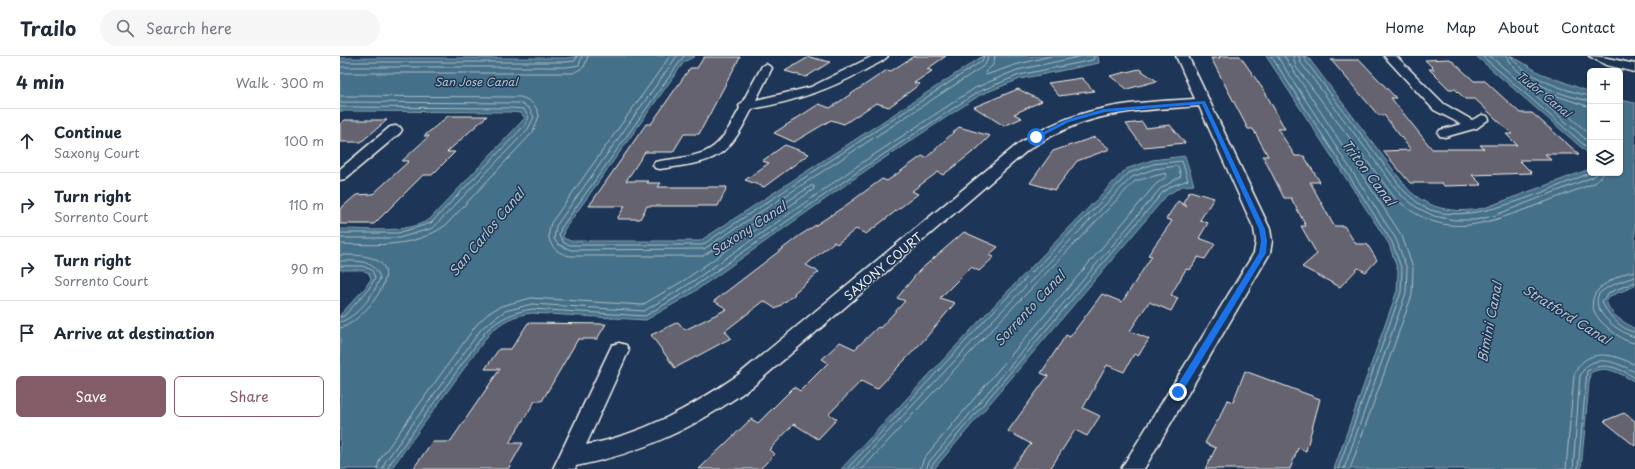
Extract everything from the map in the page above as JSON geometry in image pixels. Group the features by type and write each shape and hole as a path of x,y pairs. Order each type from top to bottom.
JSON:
{"street":[{"path":"745,106 785,99 814,90 836,81 882,56"},
{"path":"1132,469 1262,253 1264,241 1262,229 1182,56"},
{"path":"1390,56 1439,107 1477,122 1446,133"},
{"path":"1604,63 1635,68"},
{"path":"660,165 696,159 721,149 730,137 766,68"},
{"path":"1623,74 1635,76"},
{"name":"SAXONY COURT","path":"567,463 638,442 670,429 721,398 745,381 1023,147 1051,128 1085,115 1119,108 1203,102"},
{"path":"340,176 395,130"},
{"path":"340,164 354,164"},
{"name":"SAXONY COURT","path":"567,463 619,350"}],"water":[{"path":"579,56 695,56 684,62 564,230 563,238 571,241 700,241 983,56 1098,56 1099,63 1020,79 980,95 868,169 691,294 646,320 532,313 509,319 489,334 391,469 340,469 340,315 365,288 371,279 369,273 362,270 340,270 340,229 397,229 429,220 525,118 521,113 510,112 340,111 340,58 566,58"},
{"path":"1266,56 1307,56 1407,188 1424,201 1444,209 1466,210 1487,207 1587,170 1587,176 1623,176 1623,101 1635,103 1635,286 1610,296 1606,300 1610,310 1614,314 1635,329 1635,382 1619,373 1608,370 1596,370 1590,373 1581,469 1334,469 1397,291 1398,271 1389,244"},
{"name":"Tudor Canal","path":"1476,56 1512,56 1540,73 1587,91 1587,152"},
{"name":"Sorrento Canal","path":"1185,156 1194,185 1182,186 1167,195 934,469 841,469 985,315 1126,169 1152,160"}],"building":[{"path":"914,56 946,56 927,69 932,71 914,83 920,84 889,107 876,103 844,124 831,120 794,142 774,133 819,104 830,108 887,70 891,71"},
{"path":"1219,56 1240,56 1265,92 1285,129 1278,129 1295,156 1304,156 1320,182 1310,182 1334,226 1344,226 1356,244 1367,244 1377,260 1366,272 1358,268 1340,287 1302,267 1317,254 1301,226 1306,226 1291,198 1284,198 1263,156 1268,156 1253,129 1248,129 1211,58 1220,58"},
{"path":"704,57 740,57 699,134 684,134 673,152 645,152 626,181 649,181 647,183 661,183 658,187 727,187 718,206 647,206 640,219 617,219 625,206 589,206 646,124 651,124 690,68 697,68"},
{"path":"809,57 830,62 806,77 785,71"},
{"path":"1450,59 1474,81 1485,81 1520,113 1532,113 1579,154 1545,154 1551,160 1519,160 1532,173 1472,175 1482,185 1444,186 1442,183 1410,183 1383,151 1411,150 1384,115 1378,115 1331,60 1360,60 1396,98 1391,98 1432,149 1484,149 1480,145 1517,145 1506,134 1512,134 1475,99 1465,99 1455,89 1449,89 1429,69 1434,69 1425,60"},
{"path":"1139,69 1157,81 1127,89 1110,76"},
{"path":"1082,78 1094,91 1059,96 1048,83"},
{"path":"1018,89 1042,101 1014,114 1022,118 1004,126 974,107"},
{"path":"448,116 487,116 447,152 455,152 432,175 423,175 374,224 340,224 340,209 356,195 373,194 409,161 402,161 429,136 424,136"},
{"path":"345,120 387,120 361,142 340,142 340,124"},
{"path":"1142,122 1146,128 1170,125 1185,143 1143,147 1126,124"},
{"path":"959,127 990,136 978,148 943,175 938,172 912,191 918,194 866,234 856,229 837,244 834,242 806,265 819,272 776,309 764,301 725,331 731,338 675,368 651,335 678,322 685,330 727,309 714,301 799,236 845,206 882,179 887,181 922,156 926,158"},
{"path":"1095,137 1110,149 1077,161 1055,190 1030,183 1053,151"},
{"path":"785,145 809,154 764,187 745,180 769,163 762,161"},
{"path":"1190,191 1214,198 1200,220 1208,223 1199,238 1215,244 1205,259 1198,257 1190,270 1186,269 1171,295 1178,298 1171,311 1149,302 1130,331 1149,339 1138,356 1134,354 1124,372 1107,365 1083,408 1100,416 1087,436 1075,430 1050,469 1011,469 1031,444 1008,431 1048,376 1041,373 1066,335 1070,337 1102,294 1122,302 1152,256 1148,255 1172,221 1166,219 1178,201 1187,207 1183,202"},
{"path":"964,232 998,247 989,255 994,257 979,271 971,267 940,298 955,303 924,340 877,389 861,381 829,414 837,419 818,439 794,424 769,450 775,454 760,469 699,469 751,419 758,423 794,387 800,391 828,363 822,359 840,342 855,349 878,327 880,328 905,301 897,298 919,271"},
{"path":"528,323 606,324 597,339 578,339 542,401 535,401 509,443 523,443 508,469 413,469 432,442 450,442 500,369 485,369 499,349 511,349"},
{"path":"1245,371 1320,399 1306,451 1298,448 1290,469 1205,469 1216,448 1205,443 1218,421 1227,400 1233,402"},
{"path":"1624,413 1635,421 1635,446 1604,421"}],"route":[{"path":"1036,137 1051,128 1068,121 1085,115 1104,111 1119,108 1203,102 1262,229 1264,241 1262,253 1244,285 1178,392"}],"water label":[{"name":"San Jose Canal","path":"476,81"},
{"name":"Triton Canal","path":"1369,172"},
{"name":"Saxony Canal","path":"748,228"},
{"name":"San Carlos Canal","path":"486,232"},
{"name":"Stratford Canal","path":"1567,314"},
{"name":"Bimini Canal","path":"1489,322"}]}
